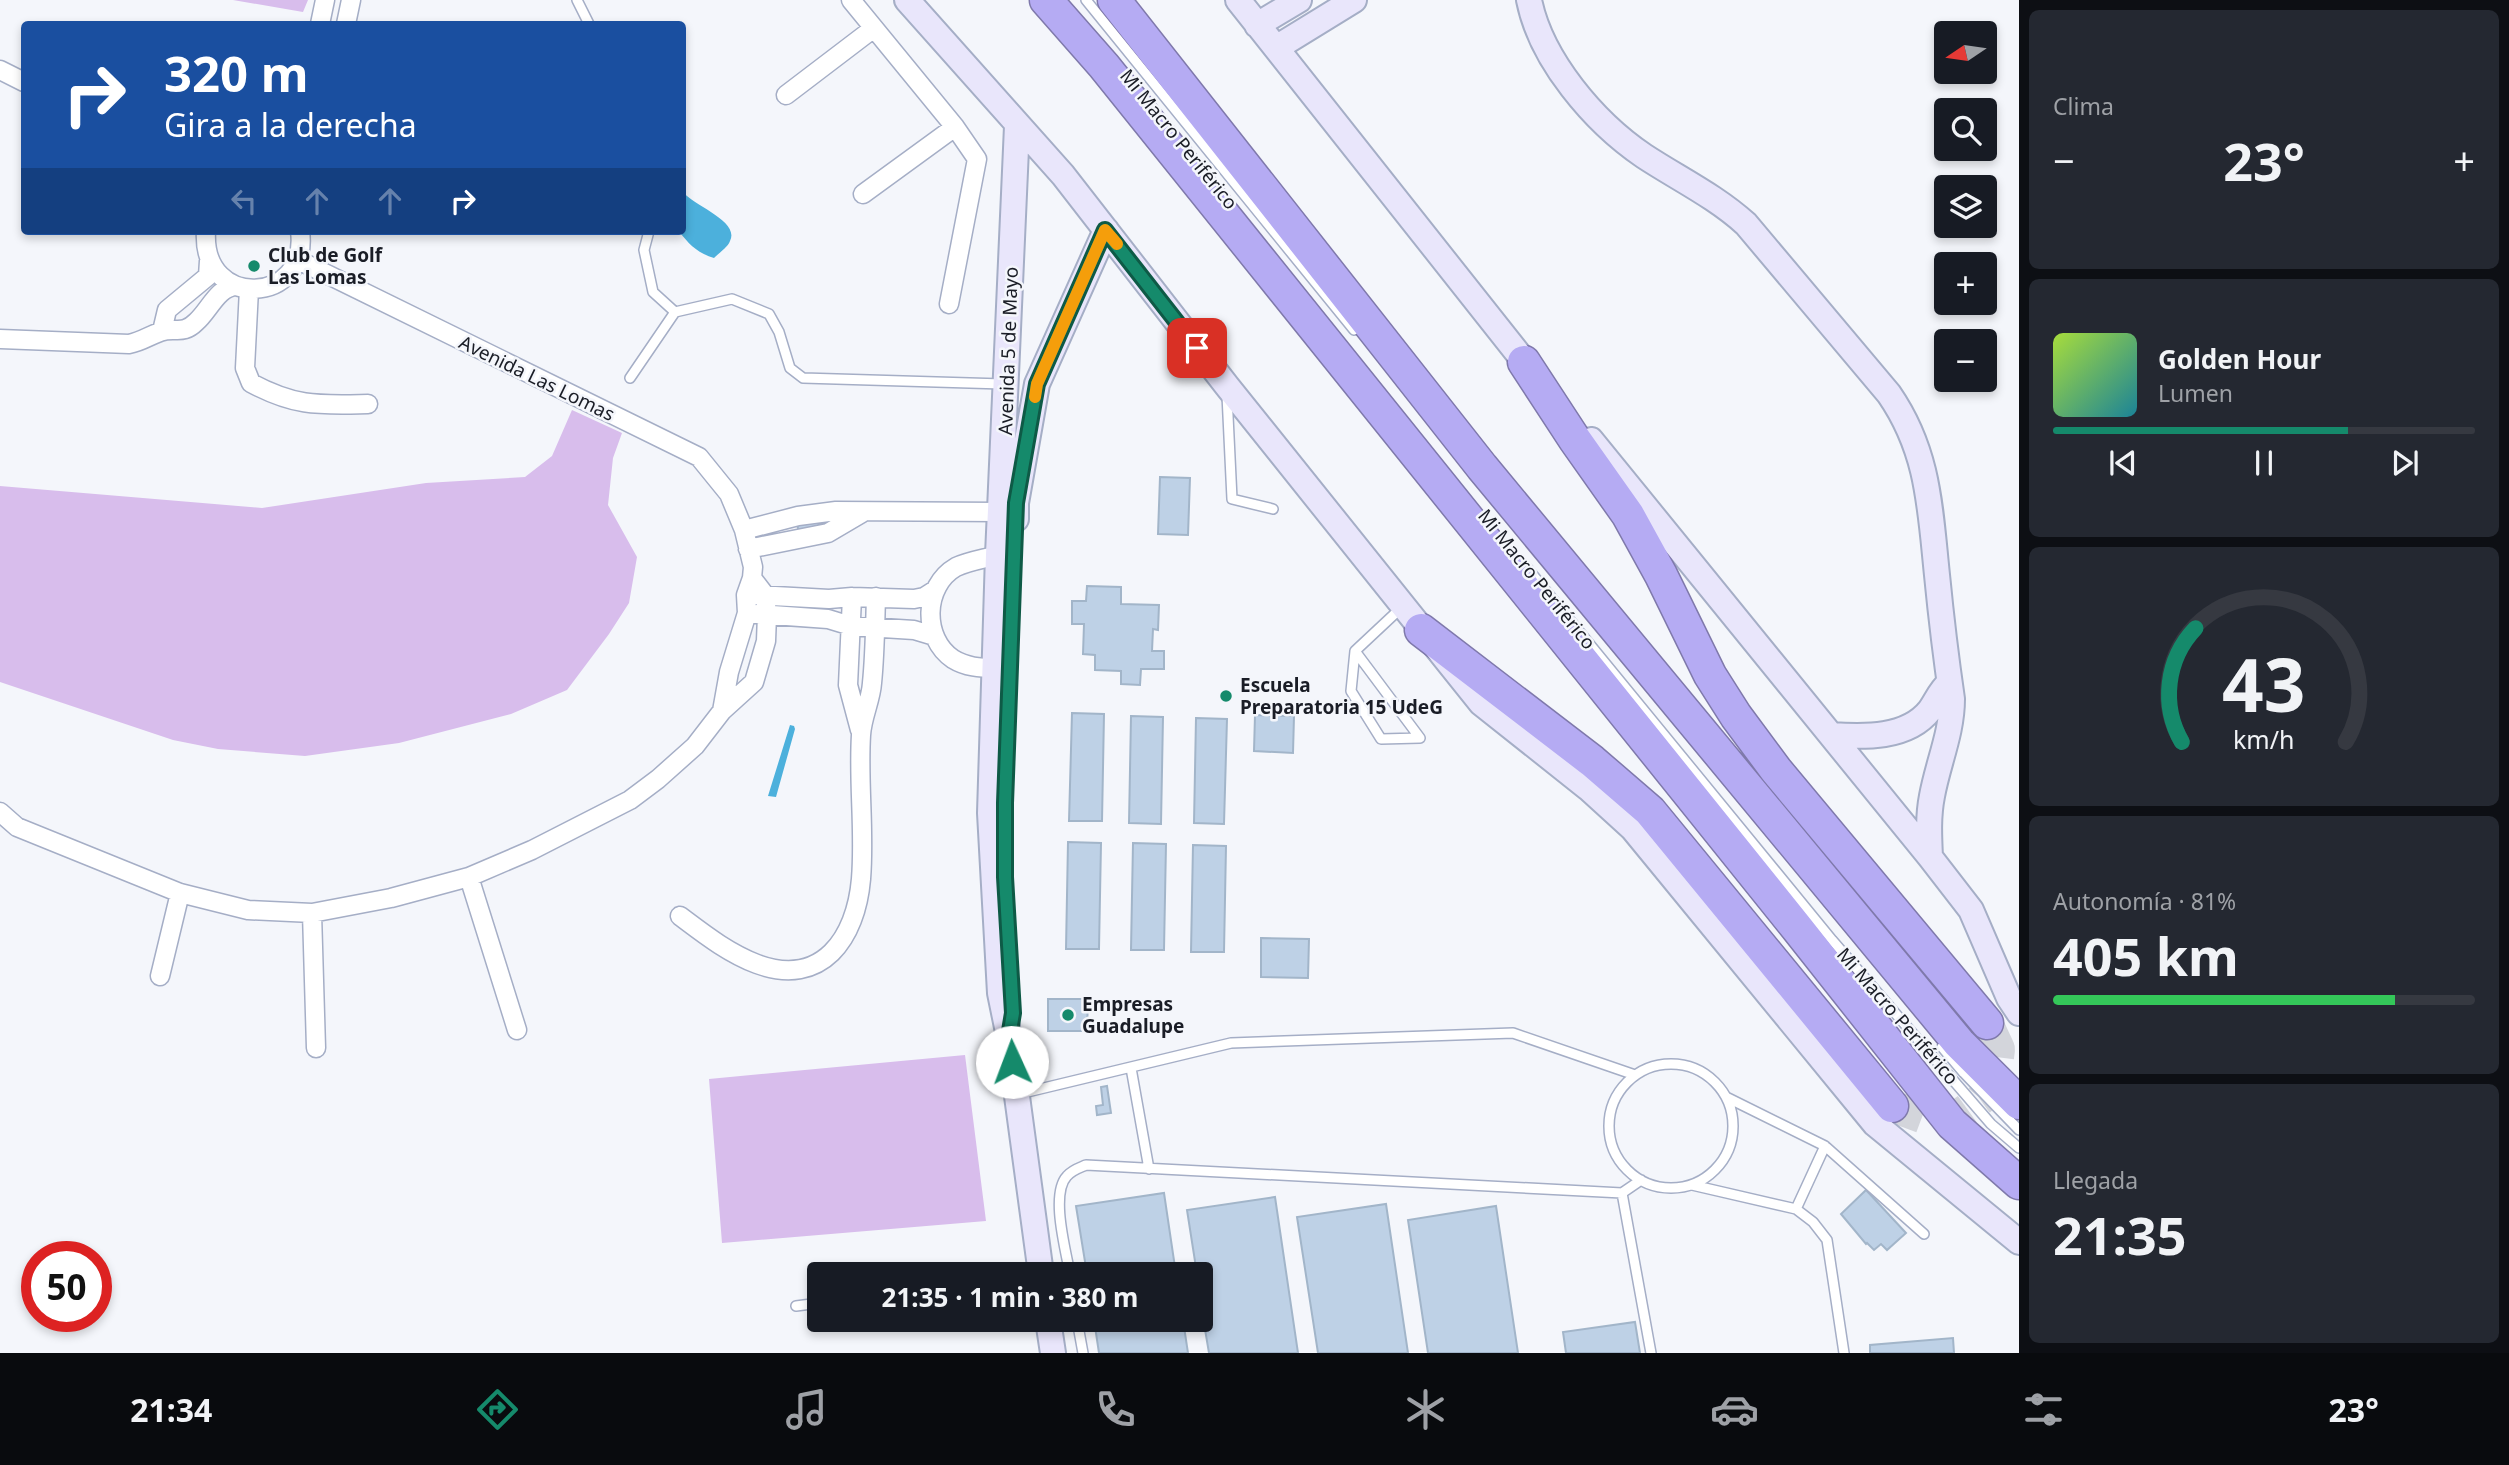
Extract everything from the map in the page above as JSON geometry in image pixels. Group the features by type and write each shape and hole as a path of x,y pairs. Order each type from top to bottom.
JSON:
{"highway":[{"path":"1046,0 1112,76 1952,1124 2019,1183"},
{"path":"1114,0 1491,478 1959,1043 2019,1103"},
{"path":"1524,362 1628,515 1710,675 1736,716 1776,770 1987,1023"},
{"path":"1412,618 1592,761 1650,811 1892,1106"}],"main road":[{"path":"907,0 937,37 1063,175 1227,386 1481,703 1588,788 1633,829 1875,1124 2019,1242"},
{"path":"1238,0 1524,362 1630,486 1971,910 2009,998 2019,1013"},
{"path":"1257,25 1299,0"},
{"path":"1276,48 1354,0"},
{"path":"1528,1 1549,53 1580,98 1601,121 1642,154 1718,200 1745,224 1889,394 1906,418 1922,460 1931,500 1952,720 1932,796 1928,822 1930,857"},
{"name":"Avenida 5 de Mayo","path":"1017,126 989,813 1000,993 1009,1037 1039,1262"},
{"name":"Avenida 5 de Mayo","path":"1009,1037 1013,1013 1005,877 1005,803 1016,503 1037,384 1105,230"},
{"path":"1831,735 1865,737 1907,728 1929,711 1942,689 1949,683"},
{"path":"1050,1332 1053,1353"}],"street":[{"path":"321,21 325,0"},
{"path":"347,21 351,0"},
{"path":"851,0 955,127 976,159 949,304"},
{"path":"786,95 874,28"},
{"path":"0,70 21,80"},
{"path":"863,194 955,127"},
{"path":"206,235 209,261 216,272 243,288"},
{"path":"0,339 129,344 147,340 162,331 185,331 197,322 224,289 272,286 291,271 298,260 300,235"},
{"name":"Avenida Las Lomas","path":"0,812 8,827 180,893 248,910 312,913 391,898 469,877 532,850 630,800 695,746 722,711 754,682 766,641 765,596 748,595 748,549 744,530 729,494 699,457 298,260"},
{"path":"162,331 167,310 208,276 209,261"},
{"path":"243,288 245,368 251,383 276,397 309,405 368,404"},
{"path":"744,530 798,516 836,511 1000,512"},
{"path":"748,549 828,533 862,513"},
{"path":"995,668 971,667 954,659 942,649 930,621 930,605 935,590 955,568 998,555"},
{"path":"765,596 914,599 935,590"},
{"path":"748,595 767,614 828,619 851,626 914,630 934,635"},
{"path":"722,711 748,595"},
{"path":"852,597 848,685 861,733"},
{"path":"680,916 713,941 771,968 792,969 812,965 833,953 848,933 861,883 861,733 872,685 876,597"},
{"path":"469,877 517,1030"},
{"path":"160,976 180,893"},
{"path":"312,913 316,1048"}],"lane":[{"path":"577,0 588,21"},
{"path":"921,0 937,37"},
{"name":"Mi Macro Periférico","path":"1086,0 1362,339"},
{"path":"648,235 644,250 653,292 675,312"},
{"path":"630,378 675,312 732,299 769,314 779,332 790,368 803,378 1006,384"},
{"path":"1227,386 1231,499 1273,509"},
{"name":"Mi Macro Periférico","path":"1520,559 1832,940 1991,1124 2019,1148"},
{"path":"1355,651 1412,618"},
{"path":"1355,651 1420,738 1381,740 1351,691 1355,651"},
{"path":"1017,1095 1231,1043 1513,1033 1634,1075"},
{"name":"Mi Macro Periférico","path":"1937,1041 2019,1130"},
{"path":"1692,1185 1710,1175 1724,1158 1732,1138 1733,1117 1726,1097 1713,1080 1695,1068 1674,1063 1653,1066 1634,1075 1620,1090 1611,1109 1609,1129 1614,1149 1624,1167 1640,1180 1666,1188 1692,1185 1796,1209 1813,1222 1827,1240 1844,1353"},
{"path":"1130,1068 1149,1169"},
{"path":"1726,1097 1825,1146 1924,1234"},
{"path":"1796,1209 1825,1146"},
{"path":"1068,1262 1059,1208 1060,1192 1065,1177 1086,1166 1622,1192 1640,1180"},
{"path":"1622,1192 1651,1353"},
{"path":"796,1306 807,1305"},
{"path":"1079,1332 1083,1353"}],"shaded area":[{"path":"233,0 308,0 303,12"},
{"path":"572,410 622,433 613,458 608,505 637,557 629,603 567,690 511,714 399,743 305,756 218,749 173,740 0,682 0,486 262,508 426,483 525,477 552,456"},
{"path":"965,1055 986,1221 722,1243 709,1079"}],"water":[{"path":"686,194 722,220 731,234 730,241 714,258 703,254 682,235 686,235"},
{"path":"790,725 795,729 776,797 768,796"}],"building":[{"path":"1160,477 1190,478 1188,535 1158,534"},
{"path":"818,519 819,529 799,533 797,524"},
{"path":"1087,586 1121,587 1121,604 1159,605 1158,630 1153,629 1152,651 1164,651 1164,669 1141,669 1140,685 1121,684 1121,671 1095,670 1095,655 1083,654 1084,624 1072,624 1072,601 1086,601"},
{"path":"1072,713 1104,714 1102,821 1069,821"},
{"path":"1255,715 1294,716 1293,753 1254,751"},
{"path":"1131,716 1163,717 1161,824 1129,823"},
{"path":"1196,718 1227,719 1224,824 1194,823"},
{"path":"1068,842 1101,843 1099,949 1066,949"},
{"path":"1133,843 1166,844 1164,950 1131,950"},
{"path":"1193,845 1226,846 1224,952 1191,952"},
{"path":"1261,938 1309,939 1308,978 1261,977"},
{"name":"Empresas Guadalupe","path":"1048,999 1088,999 1087,1031 1048,1031"},
{"path":"1107,1086 1111,1113 1097,1115 1096,1106 1103,1105 1101,1087"},
{"path":"1866,1190 1906,1233 1887,1250 1881,1244 1874,1250 1866,1244 1841,1214"},
{"path":"1164,1193 1174,1262 1085,1262 1076,1206"},
{"path":"1275,1197 1298,1353 1209,1353 1205,1332 1213,1332 1213,1262 1195,1262 1187,1210"},
{"path":"1386,1204 1408,1353 1318,1353 1297,1217"},
{"path":"1496,1206 1518,1353 1428,1353 1408,1220"},
{"path":"1635,1322 1640,1353 1566,1353 1563,1332"},
{"path":"1096,1332 1185,1332 1188,1353 1099,1353"},
{"path":"1953,1338 1954,1353 1870,1353 1870,1345"}],"tunnel":[{"path":"1892,1106 1924,1118 1956,1117 1981,1099 1995,1082 1999,1049 1987,1023"}],"slow traffic":[{"path":"1035,397 1037,384 1105,230 1117,244"}],"place":[{"name":"Club de Golf Las Lomas","path":"254,266"},
{"name":"Escuela Preparatoria 15 UdeG","path":"1226,696"},
{"name":"Empresas Guadalupe","path":"1068,1015"}],"route":[{"path":"1012,1062 1009,1037 1013,1013 1005,877 1005,803 1016,503 1037,384 1105,230 1197,348"}]}
